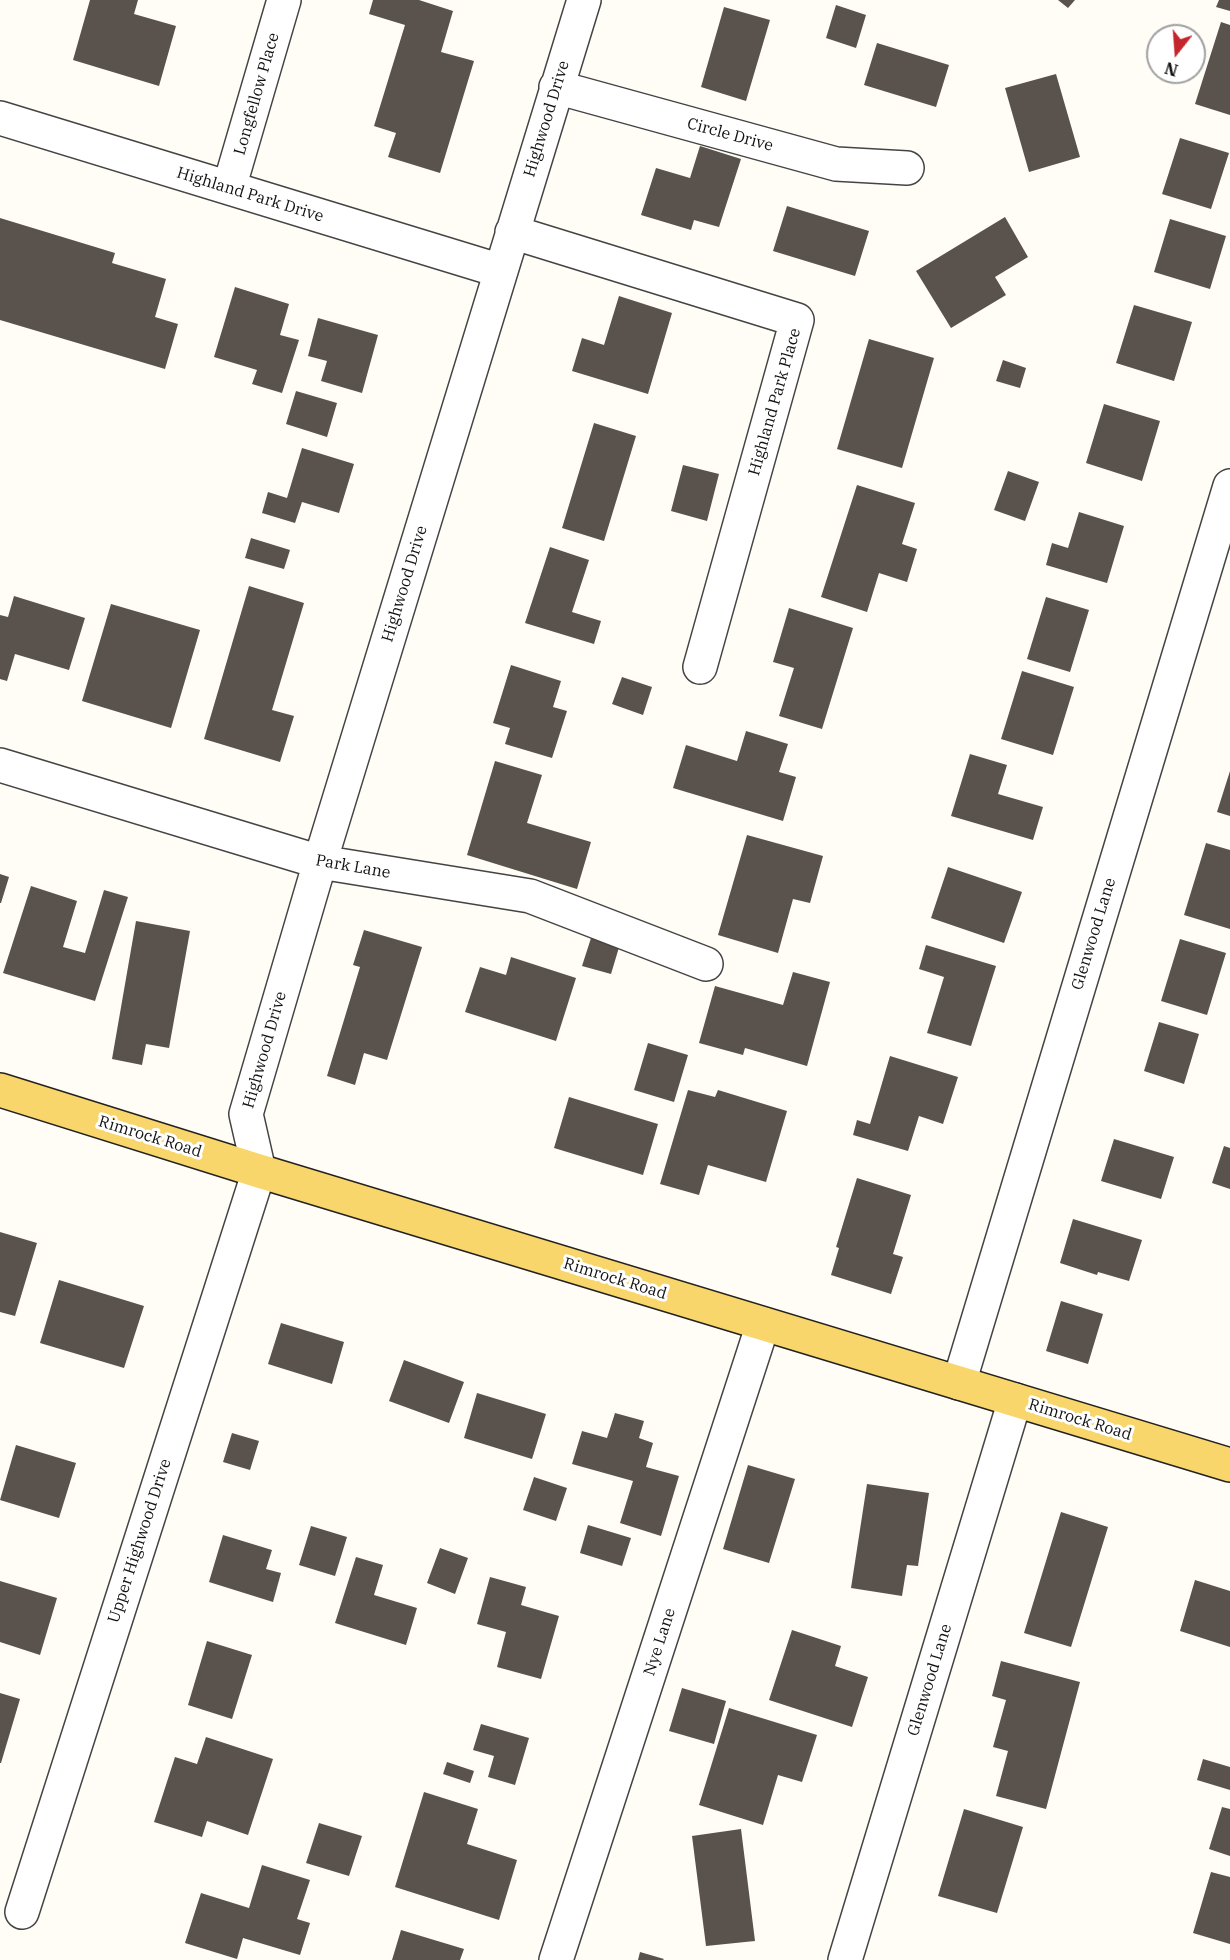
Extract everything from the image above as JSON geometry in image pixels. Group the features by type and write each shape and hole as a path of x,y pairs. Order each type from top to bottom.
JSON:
{"main road":[{"name":"Rimrock Road","path":"0,1090 1230,1466"}],"street":[{"name":"Longfellow Place","path":"229,188 284,0"},
{"name":"Highwood Drive","path":"259,1171 246,1114 320,862 584,0"},
{"name":"Circle Drive","path":"556,87 836,164 907,168"},
{"name":"Highland Park Drive","path":"0,118 501,271"},
{"name":"Highland Park Place","path":"512,232 798,320 700,667"},
{"name":"Glenwood Lane","path":"959,1383 1230,486"},
{"name":"Park Lane","path":"0,765 320,862 530,896 706,964"},
{"name":"Upper Highwood Drive","path":"22,1912 259,1171"},
{"name":"Nye Lane","path":"556,1960 763,1324"},
{"name":"Glenwood Lane","path":"845,1960 1015,1400"}],"building":[{"path":"90,0 138,0 134,14 176,26 159,86 73,60"},
{"path":"373,0 419,0 453,11 441,52 474,61 440,173 388,157 396,133 374,126 405,25 369,14"},
{"path":"1058,0 1075,0 1068,8"},
{"path":"1219,0 1230,0 1230,11 1216,7"},
{"path":"836,5 866,15 856,48 826,38"},
{"path":"724,7 770,20 746,101 701,87"},
{"path":"1221,22 1230,25 1230,115 1195,104 1201,84 1206,84 1206,69"},
{"path":"877,43 949,65 936,107 864,85"},
{"path":"1056,74 1080,157 1029,172 1005,88"},
{"path":"1180,138 1229,153 1211,209 1162,194"},
{"path":"700,146 741,159 719,227 694,220 691,230 641,215 656,168 690,178"},
{"path":"787,206 869,231 855,276 773,251"},
{"path":"1005,217 1028,257 995,277 1006,295 951,328 916,271"},
{"path":"0,218 115,253 112,263 166,279 155,317 178,324 165,369 0,320"},
{"path":"1170,219 1226,236 1210,289 1154,272"},
{"path":"235,287 289,304 280,335 299,340 282,393 252,384 257,370 214,357"},
{"path":"619,296 672,313 648,394 572,371 582,338 604,345"},
{"path":"1134,305 1192,322 1174,381 1116,363"},
{"path":"318,318 378,335 362,393 321,381 327,361 308,356"},
{"path":"869,339 934,358 902,468 837,449"},
{"path":"1003,360 1026,368 1020,388 996,381"},
{"path":"296,391 337,403 327,437 286,424"},
{"path":"1104,404 1160,421 1142,481 1086,463"},
{"path":"594,423 636,436 604,541 562,528"},
{"path":"302,448 354,464 339,513 302,502 295,523 262,513 268,492 287,498"},
{"path":"683,465 719,474 707,521 671,511"},
{"path":"1008,471 1039,482 1025,521 994,510"},
{"path":"857,485 915,503 902,544 917,549 907,582 879,573 867,612 821,597"},
{"path":"1079,512 1124,526 1107,583 1046,565 1052,543 1068,548"},
{"path":"251,538 290,550 284,569 245,558"},
{"path":"550,547 589,560 572,612 601,621 594,644 525,623"},
{"path":"249,586 304,603 272,710 294,716 280,762 204,739"},
{"path":"14,596 85,618 69,670 15,654 7,681 0,679 0,615 8,617"},
{"path":"1046,597 1089,610 1070,672 1027,659"},
{"path":"111,604 200,630 171,728 82,701"},
{"path":"789,608 853,628 822,729 779,716 794,668 773,662"},
{"path":"511,665 561,681 553,707 567,711 552,758 505,744 510,728 493,723"},
{"path":"1022,671 1074,687 1053,755 1001,739"},
{"path":"622,677 652,687 643,715 612,704"},
{"path":"746,731 788,744 779,772 796,777 783,821 673,788 686,745 737,761"},
{"path":"970,754 1007,765 998,794 1043,807 1033,840 951,816"},
{"path":"495,761 542,775 527,823 591,842 577,889 467,855"},
{"path":"1230,771 1230,816 1217,812"},
{"path":"747,835 823,856 810,903 793,899 778,953 718,935"},
{"path":"1206,843 1230,850 1230,929 1184,915"},
{"path":"948,867 1022,892 1004,943 931,918"},
{"path":"0,874 9,877 1,903 0,903"},
{"path":"31,886 77,901 63,947 85,953 104,890 128,897 95,1001 3,973"},
{"path":"136,921 190,931 169,1048 146,1044 142,1065 112,1059"},
{"path":"364,930 422,947 387,1060 364,1053 355,1085 327,1076 360,967 353,965"},
{"path":"592,935 620,944 611,974 582,966"},
{"path":"1180,939 1226,953 1207,1015 1161,1001"},
{"path":"926,945 996,966 971,1046 927,1033 944,977 919,969"},
{"path":"511,957 576,978 556,1041 465,1012 480,967 506,975"},
{"path":"793,972 830,982 807,1066 745,1048 743,1055 699,1043 715,986 783,1005"},
{"path":"1159,1022 1199,1034 1184,1084 1144,1071"},
{"path":"648,1043 688,1055 674,1102 634,1090"},
{"path":"890,1056 958,1077 943,1124 919,1116 908,1151 853,1135 857,1120 870,1124"},
{"path":"688,1090 715,1097 718,1090 787,1111 766,1182 708,1165 699,1195 660,1184"},
{"path":"569,1097 658,1124 643,1175 554,1148"},
{"path":"1114,1139 1174,1157 1161,1199 1101,1181"},
{"path":"1224,1146 1230,1148 1230,1189 1212,1183"},
{"path":"857,1178 911,1195 893,1254 903,1257 891,1294 831,1275 839,1248 836,1247"},
{"path":"1073,1219 1142,1240 1129,1281 1098,1272 1097,1275 1060,1263"},
{"path":"0,1232 37,1243 15,1316 0,1312"},
{"path":"59,1280 144,1306 124,1368 40,1343"},
{"path":"1061,1301 1103,1314 1088,1364 1046,1351"},
{"path":"281,1323 344,1342 332,1384 268,1364"},
{"path":"404,1360 464,1382 449,1423 389,1401"},
{"path":"477,1393 546,1414 532,1459 464,1438"},
{"path":"615,1413 644,1421 639,1438 653,1443 646,1467 679,1476 661,1536 620,1523 633,1481 572,1464 582,1431 607,1438"},
{"path":"232,1433 259,1441 250,1470 223,1462"},
{"path":"16,1445 76,1463 59,1518 0,1500"},
{"path":"748,1465 795,1479 769,1563 723,1549"},
{"path":"534,1477 567,1488 556,1521 523,1510"},
{"path":"867,1484 929,1493 918,1566 907,1565 902,1596 851,1588"},
{"path":"1061,1512 1108,1527 1071,1647 1024,1633"},
{"path":"588,1525 631,1538 622,1566 580,1553"},
{"path":"311,1526 347,1537 335,1576 299,1565"},
{"path":"223,1535 272,1550 266,1569 281,1573 273,1602 209,1582"},
{"path":"440,1548 468,1558 455,1594 427,1583"},
{"path":"356,1557 383,1565 374,1595 417,1608 406,1645 335,1623"},
{"path":"490,1577 526,1587 521,1605 559,1616 541,1679 497,1667 506,1632 477,1624"},
{"path":"1195,1580 1230,1591 1230,1647 1180,1631"},
{"path":"0,1581 57,1598 40,1655 0,1642"},
{"path":"792,1630 841,1646 835,1666 868,1677 852,1727 769,1700"},
{"path":"207,1641 252,1655 232,1719 188,1705"},
{"path":"1001,1661 1080,1682 1046,1809 996,1796 1008,1751 993,1747 1006,1700 992,1696"},
{"path":"682,1688 726,1701 714,1744 669,1731"},
{"path":"0,1693 20,1699 1,1763 0,1763"},
{"path":"729,1708 817,1735 802,1782 778,1775 763,1825 699,1805"},
{"path":"481,1724 529,1738 515,1785 488,1777 494,1756 473,1750"},
{"path":"206,1737 273,1759 248,1835 207,1821 202,1837 154,1822 175,1757 197,1764"},
{"path":"1203,1759 1230,1767 1230,1790 1197,1780"},
{"path":"447,1762 474,1771 470,1783 443,1774"},
{"path":"424,1792 478,1809 467,1844 517,1860 499,1920 395,1887"},
{"path":"1222,1807 1230,1809 1230,1856 1209,1849"},
{"path":"964,1809 1023,1827 997,1913 938,1896"},
{"path":"319,1823 362,1836 349,1876 306,1863"},
{"path":"741,1829 755,1941 706,1946 692,1836"},
{"path":"262,1865 310,1880 297,1919 310,1923 300,1955 243,1938 237,1959 185,1943 201,1893 249,1908"},
{"path":"1211,1872 1230,1877 1230,1944 1193,1933"},
{"path":"401,1930 464,1949 460,1960 392,1960"},
{"path":"640,1952 664,1959 638,1960"}]}
